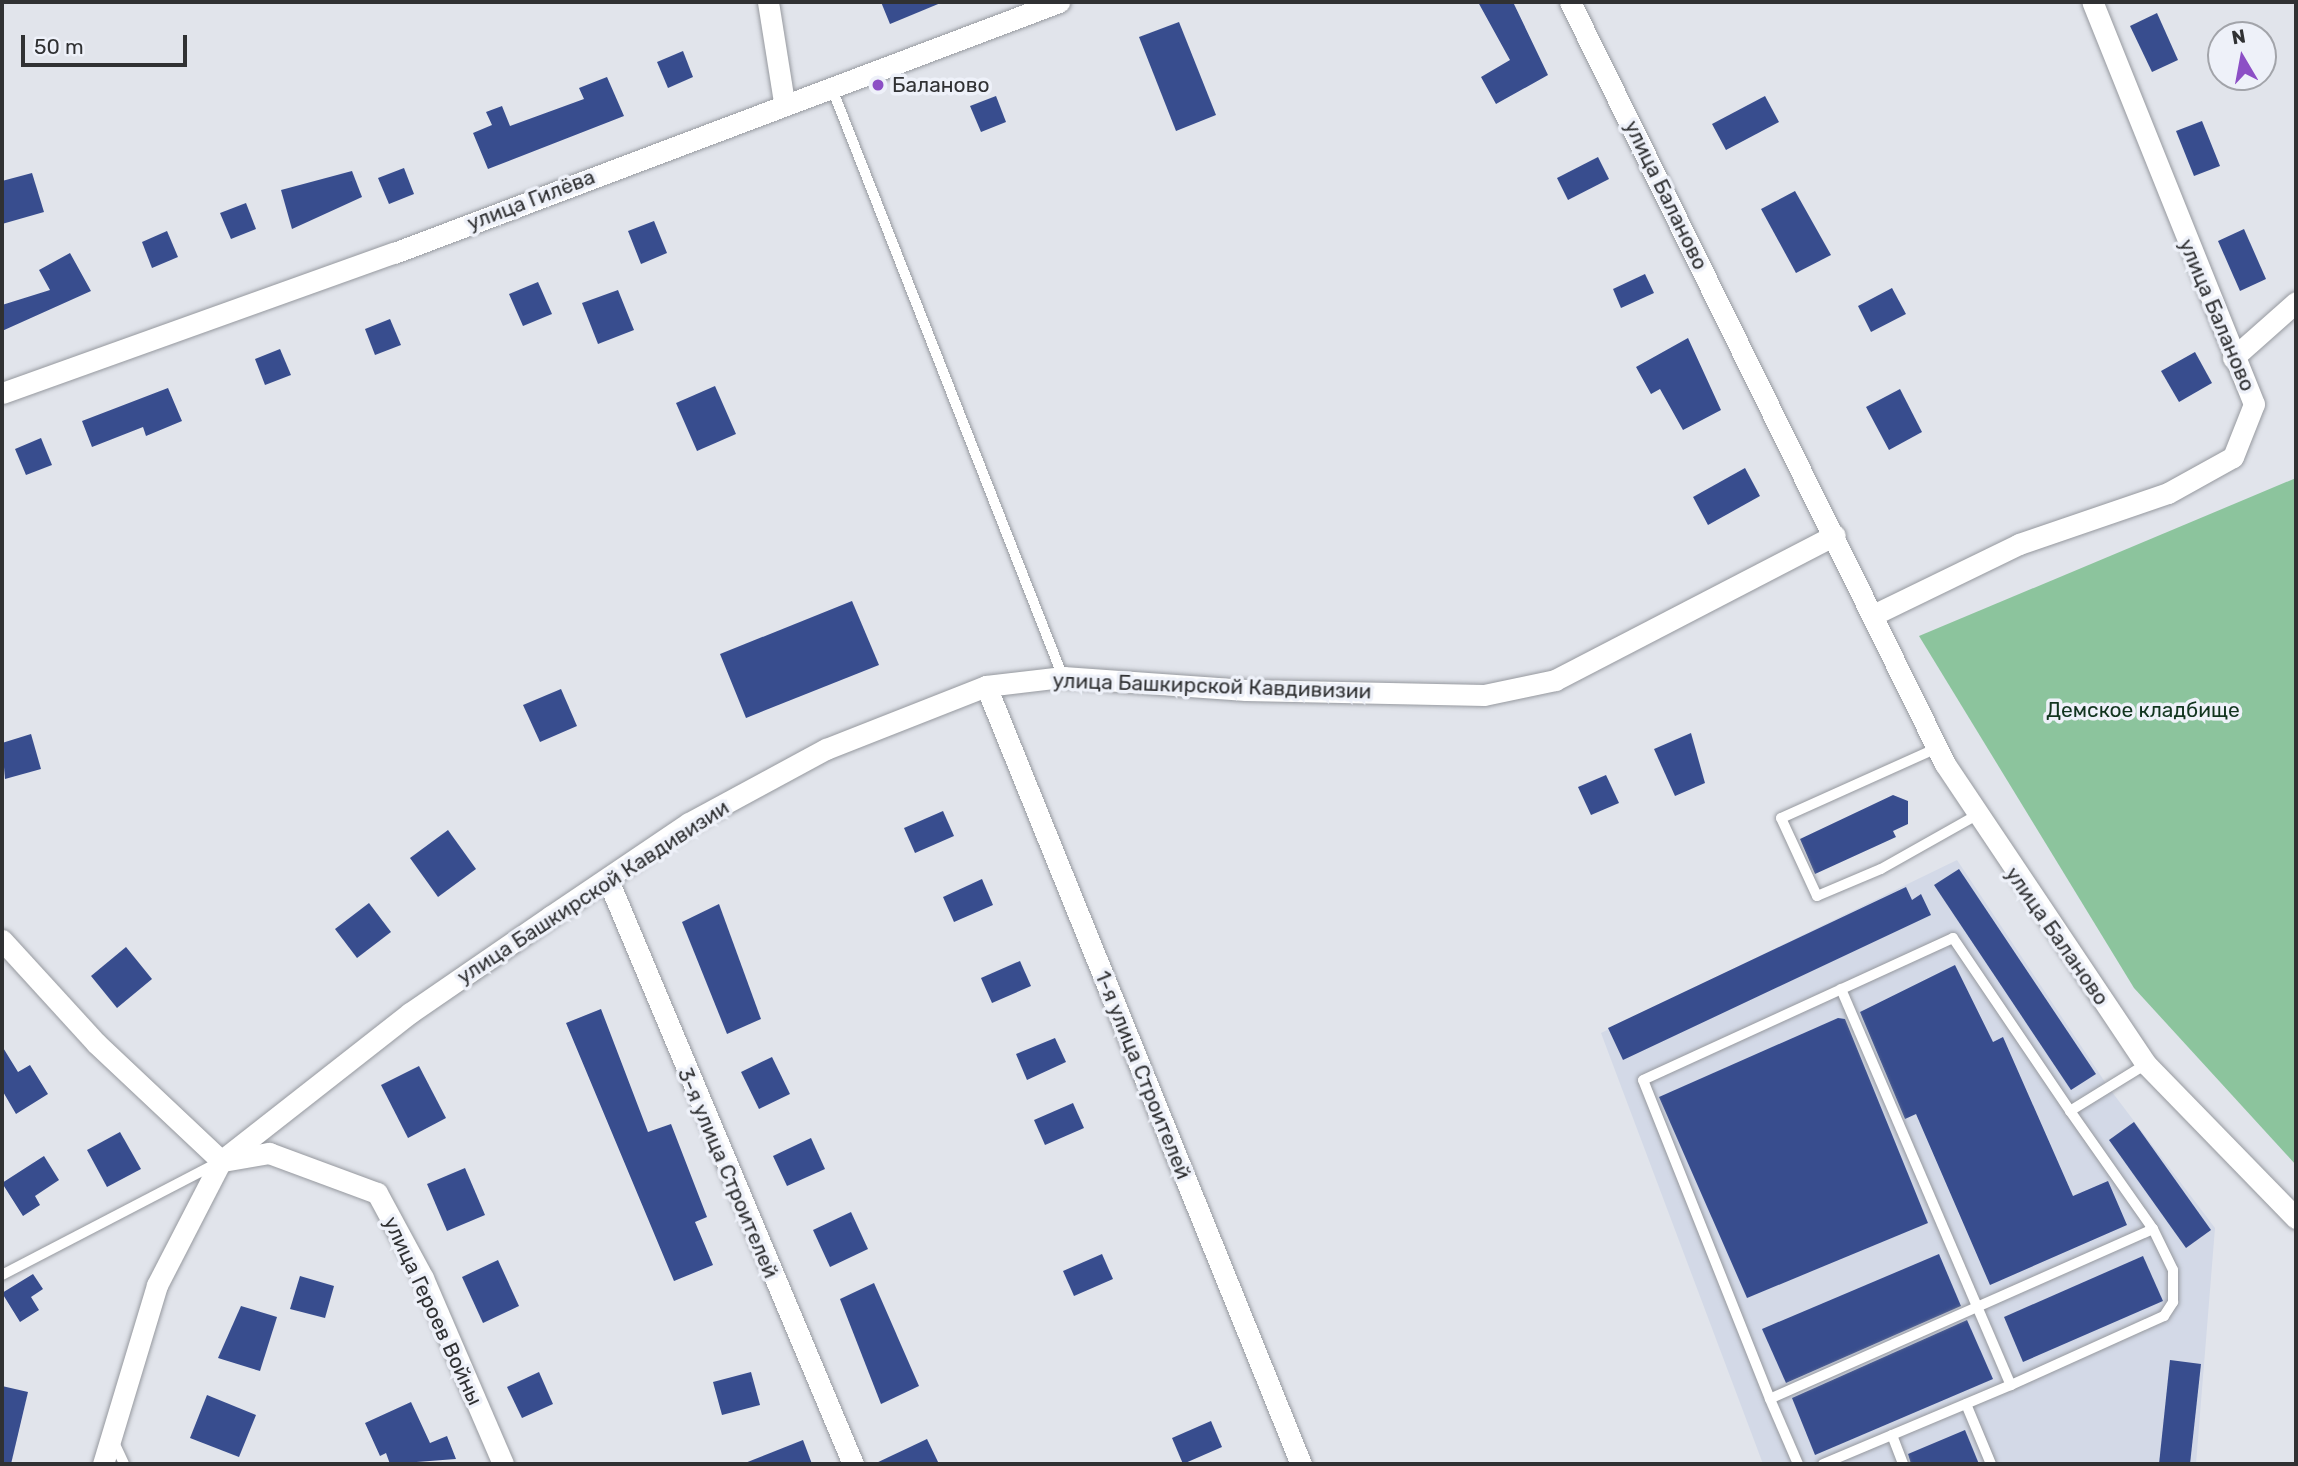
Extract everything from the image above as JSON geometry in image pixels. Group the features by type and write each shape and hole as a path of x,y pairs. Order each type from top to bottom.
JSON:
{"street":[{"path":"768,2 785,102"},
{"name":"улица Гилёва","path":"2,393 394,253 785,102 1059,2"},
{"name":"улица Баланово","path":"1570,2 1835,535 1937,748 1977,815 2146,1064 2296,1218"},
{"name":"улица Баланово","path":"1873,615 2019,544 2168,493 2233,457 2254,404 2233,358 2092,2"},
{"path":"2233,358 2296,302"},
{"name":"улица Башкирской Кавдивизии","path":"103,1464 157,1285 221,1161 410,1013 689,823 827,749 986,686 1063,677 1246,690 1484,695 1555,681 1835,535"},
{"name":"1-я улица Строителей","path":"986,686 1301,1464"},
{"name":"3-я улица Строителей","path":"608,880 853,1464"},
{"path":"2,940 96,1043 221,1161"},
{"name":"улица Героев Войны","path":"221,1161 269,1153 377,1193 423,1279 503,1464"}],"lane":[{"path":"831,86 1063,677"},
{"path":"1937,748 1781,818 1817,896 1881,869 1977,815"},
{"path":"1798,1464 1643,1080 1953,938 2153,1229 2174,1270 2173,1302 2164,1316 2011,1385 1823,1464"},
{"path":"1842,989 2011,1385"},
{"path":"2070,1111 2146,1064"},
{"path":"2,1275 221,1161"},
{"path":"1770,1399 2153,1229"},
{"path":"1966,1404 1991,1464"},
{"path":"110,1434 124,1464"},
{"path":"1892,1435 1903,1464"}],"shaded area":[{"path":"1957,860 2109,1088 2215,1228 2196,1464 1763,1464 1601,1033"}],"green space":[{"name":"Демское кладбище","path":"2296,478 2296,1165 2134,988 1919,636"}],"building":[{"path":"881,2 943,2 890,24"},
{"path":"1478,2 1513,2 1548,75 1496,104 1481,77 1510,60"},
{"path":"2157,13 2178,60 2152,72 2130,26"},
{"path":"1179,22 1216,115 1176,131 1139,37"},
{"path":"683,51 693,77 668,88 657,62"},
{"path":"607,77 624,116 488,169 473,133 492,125 486,112 502,106 510,126 584,99 579,88"},
{"path":"996,96 1006,122 981,132 970,106"},
{"path":"1765,96 1779,122 1726,150 1712,124"},
{"path":"2202,121 2220,166 2194,176 2176,131"},
{"path":"1598,157 1609,179 1568,200 1557,178"},
{"path":"404,168 414,194 389,204 378,178"},
{"path":"352,171 362,197 292,229 281,190"},
{"path":"32,173 44,212 2,224 2,181"},
{"path":"1795,191 1831,255 1796,273 1761,209"},
{"path":"246,203 256,229 231,239 220,213"},
{"path":"654,221 667,253 641,264 628,231"},
{"path":"2244,229 2266,279 2240,291 2218,241"},
{"path":"167,231 178,257 152,268 142,242"},
{"path":"70,253 91,291 2,331 2,305 50,290 39,270"},
{"path":"1645,274 1654,293 1621,308 1613,289"},
{"path":"538,282 552,314 523,326 509,294"},
{"path":"1892,288 1906,314 1871,332 1858,306"},
{"path":"618,290 634,330 598,344 582,303"},
{"path":"390,319 401,345 375,355 365,329"},
{"path":"1688,338 1721,410 1683,430 1660,389 1651,394 1636,367"},
{"path":"280,349 291,375 265,385 255,359"},
{"path":"2195,352 2212,383 2179,402 2161,371"},
{"path":"715,386 736,434 697,451 676,403"},
{"path":"168,388 182,421 146,436 143,427 92,447 82,421"},
{"path":"1900,389 1922,432 1889,450 1866,407"},
{"path":"41,438 52,465 26,475 15,449"},
{"path":"1745,468 1760,496 1708,525 1693,497"},
{"path":"852,601 879,665 746,718 720,654"},
{"path":"561,689 577,726 540,742 523,705"},
{"path":"1691,733 1705,783 1675,796 1654,749"},
{"path":"31,734 41,769 5,779 2,743"},
{"path":"1606,775 1619,803 1591,815 1578,787"},
{"path":"1893,795 1908,801 1908,824 1893,831 1896,837 1815,874 1800,839"},
{"path":"943,811 954,836 915,853 904,828"},
{"path":"448,830 476,869 438,897 410,858"},
{"path":"1959,869 2096,1074 2071,1090 1934,885"},
{"path":"982,879 993,905 954,922 943,897"},
{"path":"1906,887 1912,900 1921,894 1931,915 1623,1060 1608,1028"},
{"path":"369,903 391,932 357,958 335,929"},
{"path":"719,904 761,1019 727,1034 682,922"},
{"path":"126,947 152,979 117,1008 91,976"},
{"path":"1020,961 1031,986 992,1003 981,978"},
{"path":"1955,965 1993,1042 2003,1037 2073,1196 2108,1181 2127,1225 1990,1285 1916,1114 1905,1119 1860,1012"},
{"path":"601,1009 648,1132 671,1124 707,1217 695,1222 713,1265 674,1281 566,1023"},
{"path":"1838,1018 1845,1019 1928,1223 1747,1298 1659,1097"},
{"path":"1055,1038 1066,1062 1027,1080 1016,1054"},
{"path":"2,1046 18,1072 30,1065 48,1094 16,1114 2,1090"},
{"path":"772,1057 790,1094 759,1109 741,1072"},
{"path":"419,1066 446,1118 408,1138 381,1085"},
{"path":"1073,1103 1084,1128 1045,1145 1034,1120"},
{"path":"2134,1122 2211,1230 2186,1248 2109,1140"},
{"path":"120,1132 141,1169 107,1187 87,1150"},
{"path":"811,1138 825,1169 787,1186 773,1156"},
{"path":"44,1156 59,1180 35,1196 40,1205 23,1216 2,1183"},
{"path":"465,1168 485,1215 447,1231 427,1184"},
{"path":"851,1212 868,1249 830,1267 813,1230"},
{"path":"1102,1254 1113,1279 1074,1296 1063,1271"},
{"path":"1939,1254 1961,1306 1786,1383 1762,1329"},
{"path":"2143,1256 2163,1301 2023,1362 2004,1317"},
{"path":"498,1260 519,1306 483,1323 462,1277"},
{"path":"33,1274 43,1289 31,1297 39,1310 20,1322 2,1293"},
{"path":"300,1276 334,1286 325,1318 290,1309"},
{"path":"874,1283 919,1386 881,1404 840,1299"},
{"path":"241,1306 277,1317 260,1371 218,1358"},
{"path":"1967,1320 1993,1379 1815,1455 1792,1398"},
{"path":"2170,1360 2201,1364 2190,1464 2159,1464"},
{"path":"539,1372 553,1404 522,1418 507,1387"},
{"path":"751,1372 760,1405 722,1415 713,1382"},
{"path":"2,1386 28,1392 11,1464 2,1464"},
{"path":"207,1395 256,1415 239,1457 190,1438"},
{"path":"411,1402 430,1443 447,1436 456,1459 390,1464 386,1453 380,1456 365,1423"},
{"path":"1211,1421 1222,1447 1183,1464 1172,1438"},
{"path":"1965,1430 1979,1464 1911,1464 1908,1454"},
{"path":"927,1439 939,1464 874,1464"},
{"path":"803,1440 812,1464 745,1464 745,1463"}],"place":[{"name":"Баланово","path":"878,85"}]}
